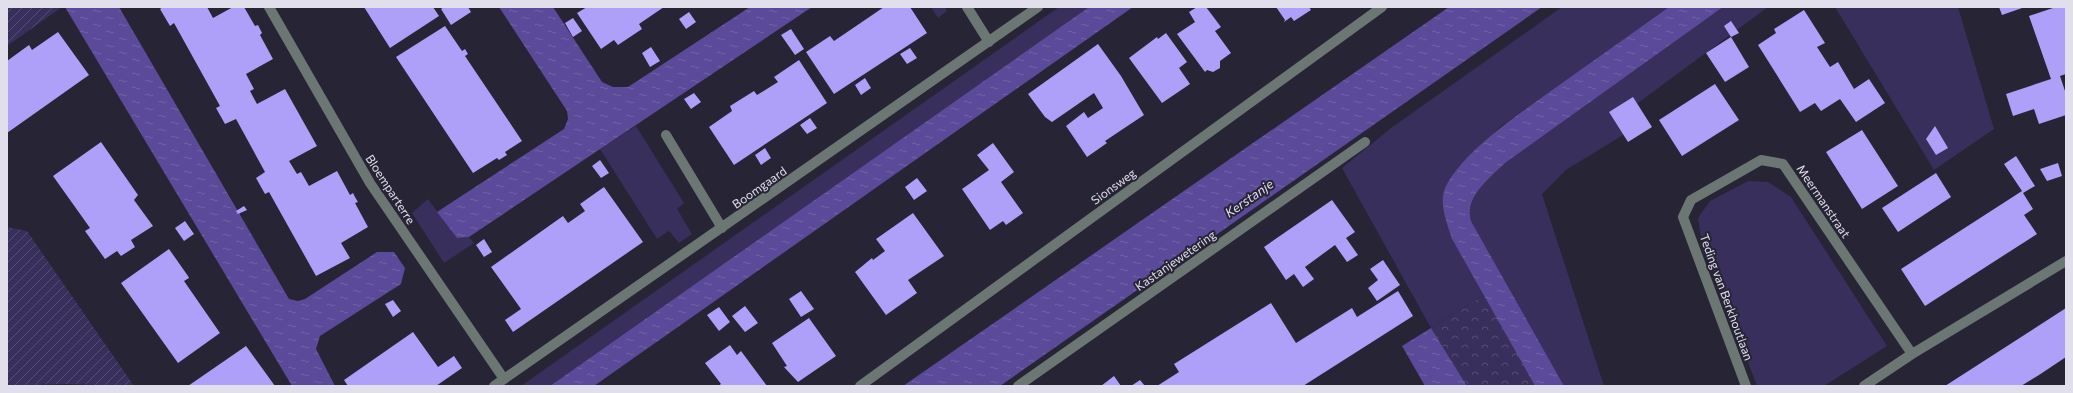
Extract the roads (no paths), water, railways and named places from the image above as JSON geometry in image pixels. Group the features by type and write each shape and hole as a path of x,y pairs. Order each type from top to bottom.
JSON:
{"street":[{"name":"Bloemparterre","path":"269,7 370,183 504,379"},
{"path":"966,7 989,42"},
{"name":"Boomgaard","path":"494,386 1038,7"},
{"name":"Sionsweg","path":"860,386 1370,10 1382,7"},
{"path":"666,135 722,228"},
{"name":"Kastanjewetering","path":"1018,386 1365,142"},
{"name":"Meermanstraat","path":"1683,217 1691,200 1761,160 1783,164 1912,354"},
{"name":"Teding van Berkhoutlaan","path":"1683,217 1746,386"},
{"path":"1864,386 1912,354 2066,261"}],"water":[{"path":"65,7 119,7 289,299 298,301 305,299 377,252 394,252 405,268 401,284 320,336 316,349 335,386 292,386"},
{"path":"499,7 553,7 602,82 613,87 628,87 750,7 812,7 469,237 457,238 437,212 564,129 568,119 567,111"},
{"path":"1089,7 1133,7 594,386 550,386"},
{"name":"Kerstanje","path":"1449,7 1542,7 1000,386 903,386"},
{"path":"1669,7 1723,7 1505,163 1479,189 1471,204 1471,221 1564,386 1535,386 1452,239 1444,212 1444,191 1456,170 1496,131"},
{"path":"1431,328 1467,386 1425,386 1402,346"}]}
